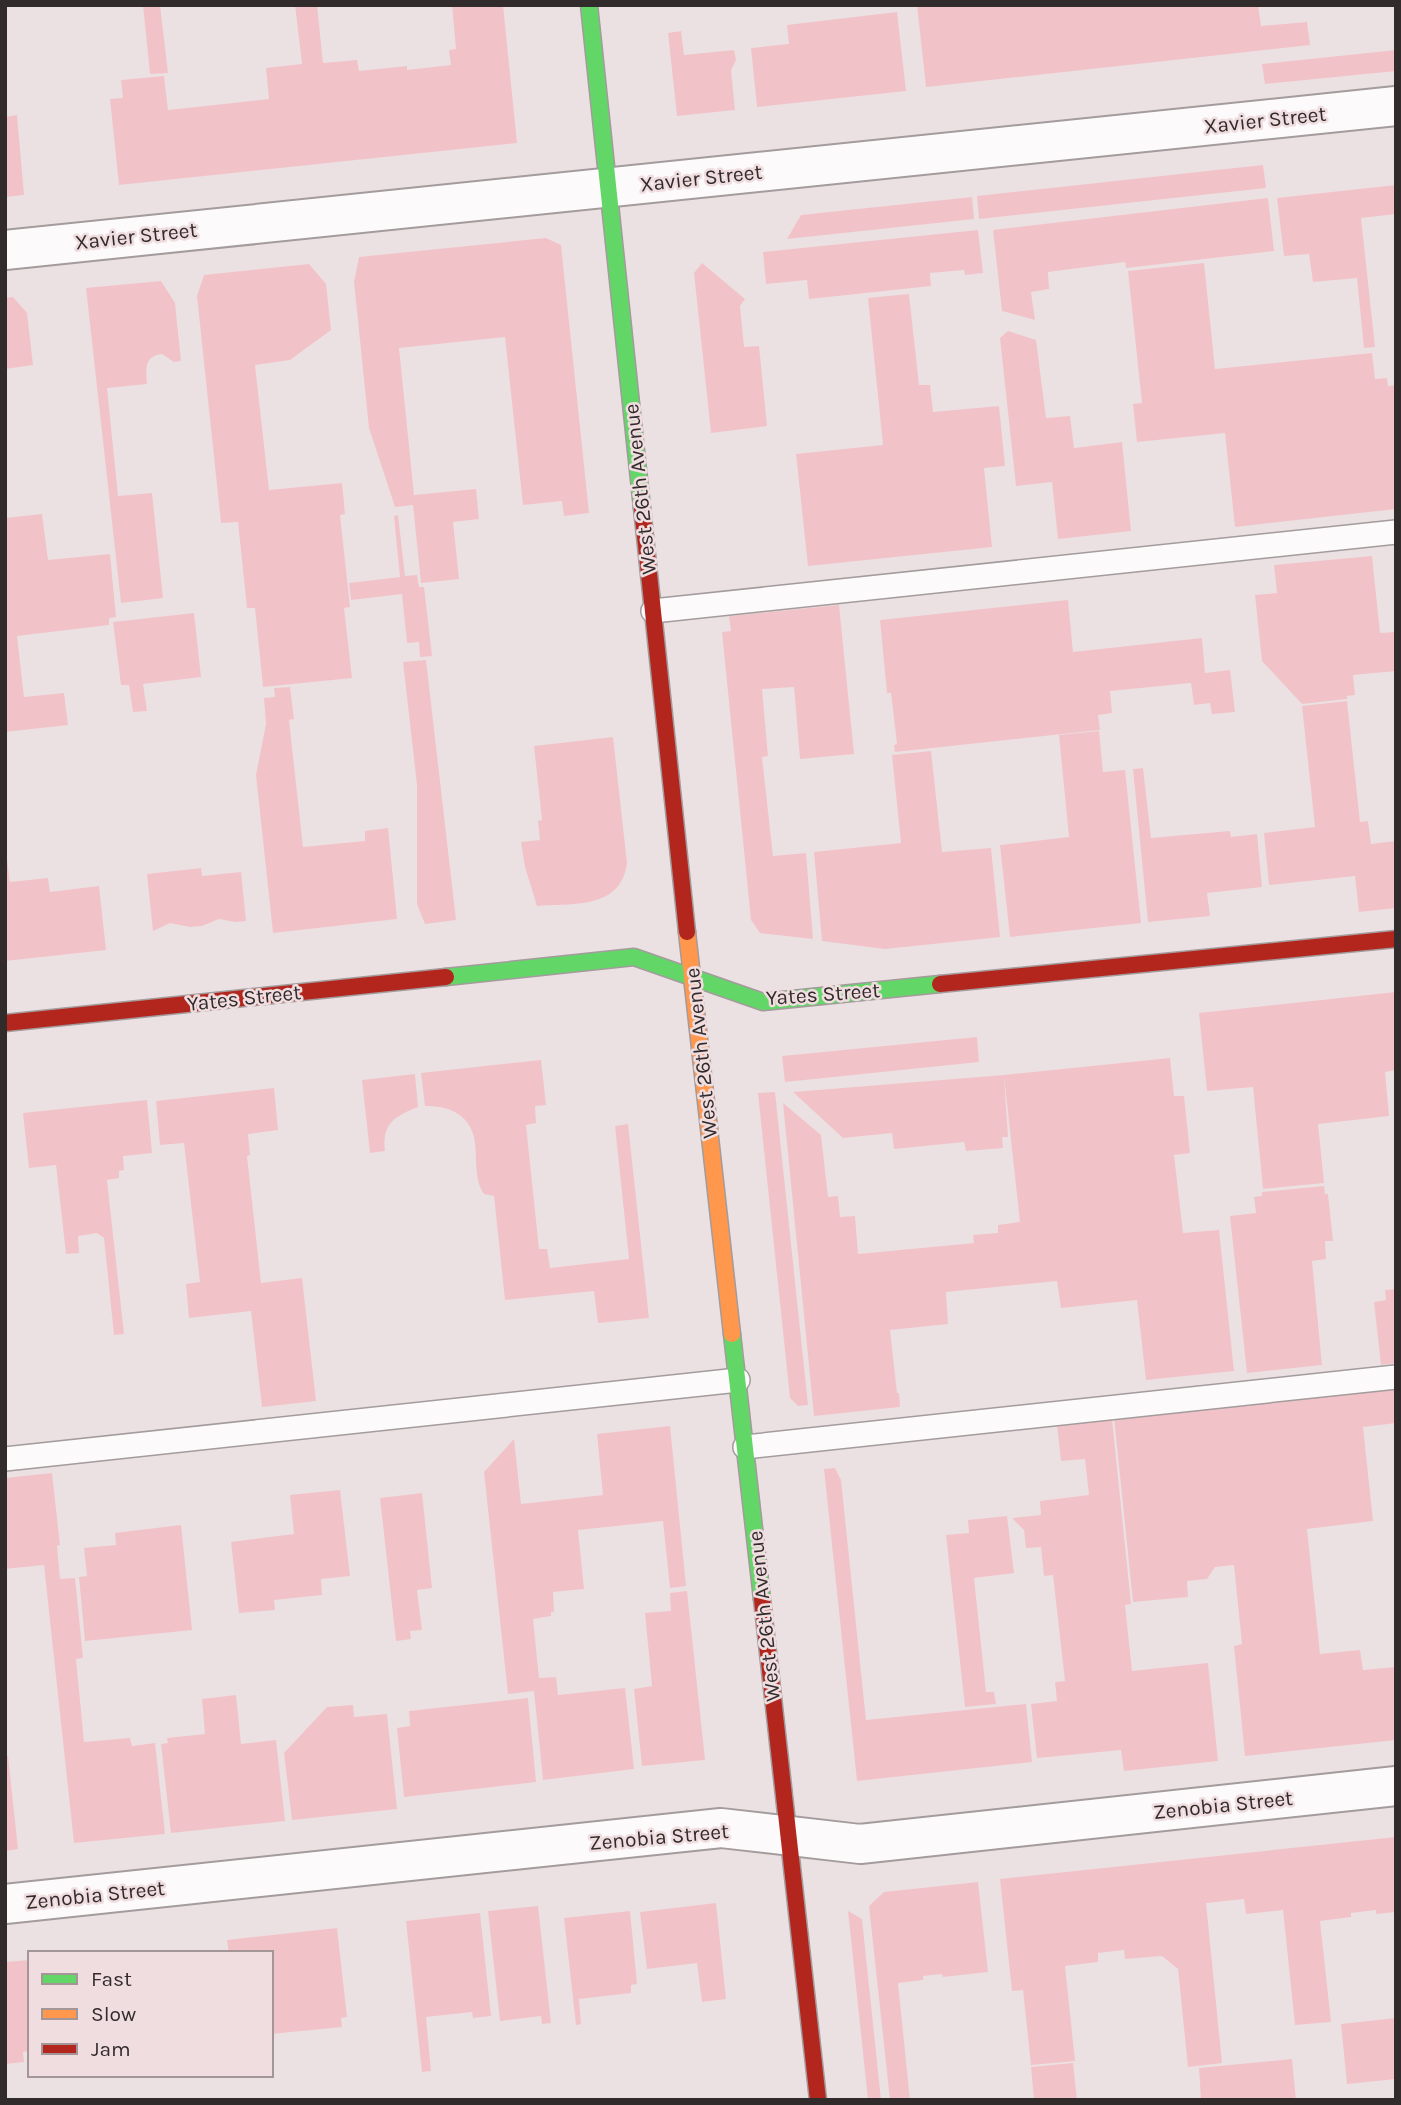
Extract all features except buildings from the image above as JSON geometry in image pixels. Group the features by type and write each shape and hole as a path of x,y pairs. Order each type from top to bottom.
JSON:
{"street":[{"name":"West 26th Avenue","path":"589,5 692,978 818,2100"},
{"name":"Xavier Street","path":"5,250 1396,106"},
{"name":"Yates Street","path":"5,1023 634,957 763,1002 1396,939"},
{"name":"Zenobia Street","path":"5,1904 721,1828 860,1844 1396,1786"}],"lane":[{"path":"653,611 1396,532"},
{"path":"745,1447 1396,1377"},
{"path":"5,1459 738,1380"}],"shaded area":[{"path":"143,5 160,5 168,73 150,74"},
{"path":"295,5 317,5 323,63 357,60 359,71 407,66 407,70 451,65 449,50 456,49 452,5 503,5 517,143 119,185 110,99 123,98 121,80 164,76 168,110 269,99 266,68 302,64"},
{"path":"917,5 1258,5 1261,26 1307,22 1310,45 926,87"},
{"path":"897,12 906,91 757,107 751,48 789,44 787,25"},
{"path":"681,31 684,55 734,50 736,60 731,70 735,110 677,116 668,33"},
{"path":"1396,50 1396,71 1265,84 1262,64"},
{"path":"17,115 24,195 5,197 5,117"},
{"path":"1263,165 1266,188 979,219 977,196"},
{"path":"1396,185 1396,214 1361,218 1375,347 1364,348 1357,278 1313,282 1309,254 1284,256 1277,198"},
{"path":"972,197 974,219 787,239 801,215"},
{"path":"1268,198 1274,251 1126,268 1125,262 1048,272 1049,289 1031,292 1035,320 1002,311 993,230"},
{"path":"978,230 983,273 965,275 964,270 930,273 931,286 809,299 807,280 766,284 763,252"},
{"path":"546,238 561,245 589,513 564,516 562,501 523,505 505,337 399,348 414,495 476,489 479,519 453,522 459,579 421,583 413,505 395,507 369,428 354,282 359,257"},
{"path":"702,263 745,299 740,306 744,347 759,346 767,426 711,433 694,273"},
{"path":"1204,263 1215,369 1372,353 1375,379 1387,378 1388,386 1396,385 1396,509 1235,527 1225,433 1137,442 1133,404 1142,403 1128,271"},
{"path":"309,264 326,284 331,330 290,360 255,365 269,490 342,483 345,514 340,515 350,607 344,608 352,678 263,687 255,608 247,608 238,522 221,523 197,296 204,275"},
{"path":"161,281 175,303 181,361 174,362 162,354 156,355 147,364 147,384 107,388 118,496 152,493 163,598 121,603 86,288"},
{"path":"909,294 919,385 930,385 933,412 999,406 1005,466 984,468 992,547 808,566 796,454 883,445 868,298"},
{"path":"13,297 27,313 33,365 5,369 5,298"},
{"path":"1008,331 1036,340 1046,418 1070,416 1074,448 1122,442 1131,531 1058,539 1052,482 1016,486 1000,338"},
{"path":"42,514 48,560 110,554 116,617 109,618 109,625 17,636 24,697 64,693 68,725 5,732 5,518"},
{"path":"398,515 405,576 417,575 419,587 424,587 432,656 420,657 419,642 407,643 402,594 351,600 349,583 400,577 394,516"},
{"path":"1372,556 1380,633 1396,632 1396,671 1353,675 1355,695 1347,696 1347,699 1302,704 1262,661 1255,595 1277,593 1274,565"},
{"path":"1068,600 1073,652 1202,638 1205,673 1230,670 1235,712 1212,714 1210,703 1194,705 1191,683 1110,691 1112,713 1098,715 1100,730 895,752 894,745 897,744 891,693 887,693 880,620"},
{"path":"839,605 854,754 800,759 794,687 762,689 768,756 762,757 773,856 806,853 813,939 760,933 751,920 722,632 731,631 729,616"},
{"path":"194,613 201,677 143,684 147,711 133,712 129,685 121,685 113,622"},
{"path":"426,660 456,920 425,924 417,904 417,785 403,662"},
{"path":"290,687 294,719 289,720 303,847 365,841 365,831 388,828 397,919 273,933 256,775 266,724 264,698 275,697 274,688"},
{"path":"1347,701 1360,822 1368,821 1371,844 1396,841 1396,908 1359,912 1355,876 1269,885 1264,833 1315,827 1302,706"},
{"path":"1099,731 1103,772 1125,770 1141,923 1010,937 1000,845 1069,837 1059,735"},
{"path":"613,737 627,863 623,878 615,889 593,901 537,906 525,867 521,842 540,840 538,821 542,820 534,746"},
{"path":"931,751 942,852 991,848 1000,937 885,949 822,941 814,852 901,843 892,755"},
{"path":"1143,768 1151,838 1230,831 1231,837 1257,834 1262,887 1207,893 1210,916 1148,922 1133,769"},
{"path":"5,845 10,882 48,878 50,892 99,886 106,950 5,961"},
{"path":"201,868 202,876 241,872 246,921 219,919 202,926 190,927 170,923 153,931 147,874"},
{"path":"1396,992 1396,1070 1385,1072 1389,1116 1318,1124 1324,1183 1263,1189 1253,1087 1207,1091 1199,1013"},
{"path":"977,1037 979,1062 785,1082 782,1056"},
{"path":"1170,1058 1174,1096 1184,1096 1190,1153 1174,1155 1183,1233 1219,1230 1234,1371 1146,1380 1137,1300 1061,1308 1057,1281 946,1292 948,1324 890,1330 900,1407 814,1416 783,1103 821,1135 828,1197 838,1196 840,1217 855,1216 858,1254 974,1243 973,1235 998,1233 998,1225 1020,1222 1004,1076 1008,1137 1002,1137 1003,1148 966,1151 964,1142 894,1149 892,1133 843,1138 793,1092"},
{"path":"541,1060 546,1105 535,1106 536,1123 526,1125 539,1249 547,1249 550,1268 629,1259 615,1126 628,1124 649,1318 598,1323 594,1291 505,1300 494,1196 484,1194 479,1185 473,1133 469,1124 457,1113 435,1106 425,1106 421,1073"},
{"path":"415,1074 418,1107 391,1122 386,1134 385,1151 370,1153 362,1080"},
{"path":"274,1088 278,1130 248,1134 250,1155 247,1156 261,1283 302,1278 316,1401 262,1407 251,1311 189,1318 186,1284 200,1282 184,1143 160,1145 156,1101"},
{"path":"775,1092 808,1405 798,1406 790,1398 758,1093"},
{"path":"147,1100 152,1153 123,1156 124,1170 119,1171 119,1178 107,1180 124,1334 114,1335 104,1238 97,1233 78,1236 79,1253 66,1254 56,1165 29,1168 23,1113"},
{"path":"1324,1186 1325,1194 1328,1194 1333,1241 1325,1241 1326,1259 1312,1261 1322,1365 1247,1373 1230,1216 1256,1213 1254,1197 1262,1196 1262,1192"},
{"path":"1396,1289 1396,1363 1381,1365 1374,1302 1386,1300 1385,1290"},
{"path":"1396,1388 1396,1423 1363,1427 1373,1521 1307,1529 1320,1654 1360,1650 1363,1670 1396,1667 1396,1740 1245,1756 1234,1646 1242,1644 1234,1565 1215,1567 1207,1579 1187,1581 1188,1597 1133,1602 1114,1417"},
{"path":"1112,1419 1131,1604 1125,1605 1132,1671 1208,1663 1218,1761 1124,1771 1121,1750 1037,1758 1031,1704 1057,1701 1055,1682 1065,1681 1053,1575 1044,1576 1041,1547 1026,1548 1024,1530 1012,1518 1041,1515 1040,1501 1089,1495 1085,1459 1061,1461 1057,1425"},
{"path":"670,1426 686,1586 670,1588 663,1521 578,1530 584,1589 553,1592 554,1612 551,1612 551,1616 533,1619 539,1678 556,1677 558,1695 625,1688 634,1769 543,1780 534,1691 508,1694 484,1472 514,1439 521,1504 603,1495 597,1434"},
{"path":"835,1468 841,1480 866,1720 1026,1704 1032,1762 857,1781 824,1469"},
{"path":"52,1473 60,1545 57,1546 60,1579 75,1578 83,1658 76,1659 84,1742 130,1738 132,1746 155,1743 165,1834 74,1843 44,1565 5,1569 5,1478"},
{"path":"340,1490 350,1576 321,1579 322,1595 274,1600 275,1610 239,1613 231,1542 294,1534 290,1495"},
{"path":"422,1493 432,1588 417,1590 422,1630 410,1631 411,1639 396,1641 380,1498"},
{"path":"1007,1516 1014,1573 974,1578 986,1692 994,1692 996,1704 965,1707 946,1535 969,1533 968,1520"},
{"path":"181,1525 192,1630 85,1641 79,1577 87,1576 84,1548 116,1545 115,1533"},
{"path":"687,1591 705,1760 642,1766 634,1689 652,1686 645,1613 671,1611 670,1593"},
{"path":"236,1695 241,1744 276,1740 285,1821 171,1833 161,1744 168,1743 167,1738 205,1734 202,1699"},
{"path":"528,1698 536,1782 404,1797 397,1728 410,1726 409,1711"},
{"path":"353,1705 354,1717 387,1714 397,1809 292,1820 284,1753 327,1707"},
{"path":"5,1756 8,1756 18,1849 5,1851"},
{"path":"1396,1837 1396,1912 1376,1914 1376,1910 1320,1921 1331,2022 1295,2025 1283,1910 1246,1914 1244,1899 1206,1903 1222,2063 1188,2067 1178,1969 1162,1956 1125,1959 1124,1950 1098,1953 1098,1962 1065,1966 1075,2061 1031,2065 1023,1990 1012,1991 1000,1879"},
{"path":"978,1882 988,1972 943,1977 942,1974 923,1976 923,1980 898,1983 910,2100 890,2100 869,1906 884,1892"},
{"path":"716,1903 726,1999 702,2002 697,1963 647,1969 640,1912"},
{"path":"538,1906 551,2023 542,2024 541,2016 500,2021 488,1911"},
{"path":"630,1911 637,1984 631,1985 631,1993 579,1999 581,2024 576,2025 564,1918"},
{"path":"848,1911 862,1919 881,2100 868,2100"},
{"path":"480,1913 491,2016 473,2018 472,2012 426,2017 431,2071 422,2072 406,1921"},
{"path":"337,1928 347,2017 341,2018 342,2027 273,2034 273,1951 229,1951 227,1940"},
{"path":"28,1960 28,2051 23,2052 24,2062 5,2064 5,1962"},
{"path":"1396,2018 1396,2079 1347,2084 1341,2024"},
{"path":"1292,2059 1296,2100 1201,2100 1199,2068"},
{"path":"1073,2063 1077,2100 1034,2100 1031,2067"}],"traffic: fast":[{"path":"589,5 642,508"},
{"path":"446,977 634,957 763,1002 940,984"},
{"path":"732,1334 762,1599"}],"traffic: slow":[{"path":"687,932 732,1334"}],"traffic: jam":[{"path":"642,508 687,932"},
{"path":"940,984 1396,939"},
{"path":"5,1023 446,977"},
{"path":"762,1599 818,2100"}]}
